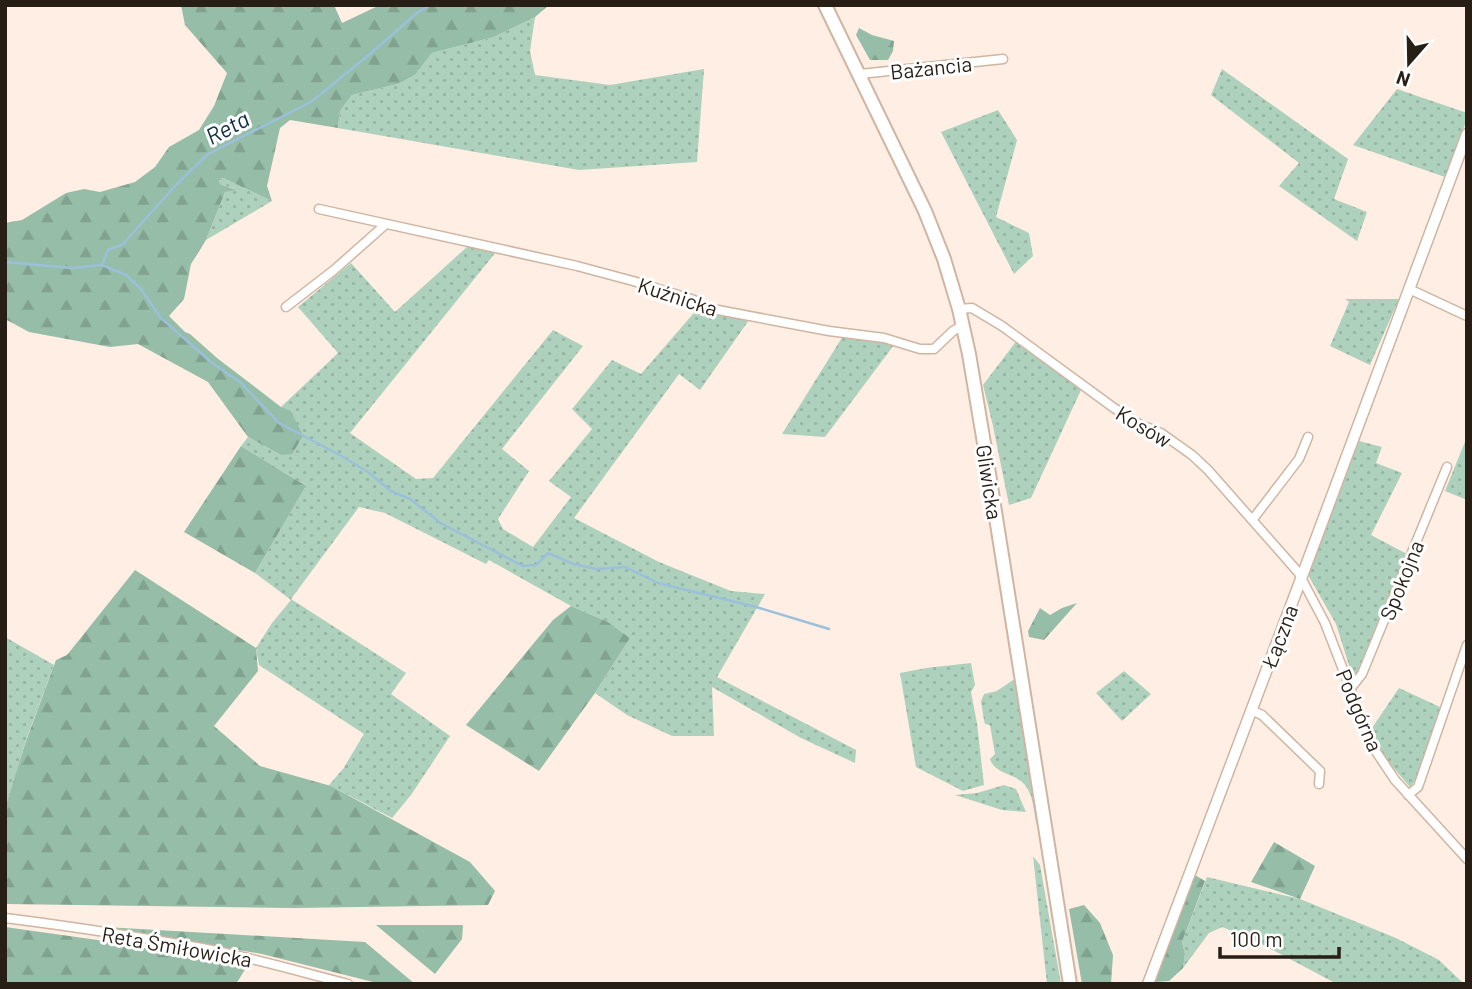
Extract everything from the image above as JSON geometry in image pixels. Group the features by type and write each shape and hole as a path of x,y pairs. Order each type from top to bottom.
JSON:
{"main road":[{"name":"Gliwicka","path":"825,5 925,211 960,309 987,461 1070,984"}],"street":[{"name":"Bażancia","path":"860,74 1003,59"},
{"name":"Łączna","path":"1148,984 1467,134"},
{"name":"Kuźnicka","path":"319,209 588,269 694,300 718,310 829,331 884,338 920,349 934,349 963,325"},
{"path":"286,307 334,270 386,224"},
{"path":"1409,289 1467,316"},
{"name":"Kosów","path":"960,309 966,307 977,310 1114,408 1139,424 1161,433 1192,455 1253,519 1301,579"},
{"path":"1253,519 1298,459 1308,438"},
{"name":"Spokojna","path":"1350,689 1362,674 1447,467"},
{"name":"Podgórna","path":"1301,579 1325,623 1373,747 1395,780 1467,859"},
{"path":"1408,795 1418,787 1467,645"},
{"path":"1251,709 1262,715 1320,771 1319,784"},
{"name":"Reta Śmiłowicka","path":"5,918 198,947 348,984"}],"green space":[{"path":"181,5 334,5 342,23 380,5 549,5 535,17 494,37 432,53 415,75 398,84 352,95 340,111 338,128 290,120 280,128 267,186 272,201 223,178 219,179 220,184 236,190 225,192 206,240 191,264 184,299 169,316 217,358 281,407 291,411 303,436 292,454 281,455 248,437 208,382 138,344 110,347 29,332 5,319 5,223 22,220 66,193 84,189 100,192 135,182 155,167 169,147 199,130 214,106 227,73 185,25"},
{"path":"535,17 530,51 535,75 610,85 704,69 697,162 579,170 338,128 340,111 352,95 398,84 415,75 432,53 494,37"},
{"path":"859,28 894,41 888,60 870,60 856,35"},
{"path":"1222,69 1348,159 1334,199 1367,212 1357,241 1279,186 1299,163 1211,95"},
{"path":"1397,89 1467,113 1445,177 1353,145"},
{"path":"998,110 1017,140 996,217 1029,233 1033,256 1014,274 941,132"},
{"path":"223,178 272,201 206,240 225,192 234,189 220,184 219,179"},
{"path":"468,246 496,252 350,433 416,479 433,478 553,330 583,346 502,449 529,471 498,519 503,529 533,547 571,497 549,481 592,429 572,409 612,360 641,374 699,307 749,320 700,390 679,374 574,518 659,562 731,591 765,594 717,677 856,750 855,763 801,738 712,687 714,736 672,736 627,715 595,693 630,638 608,622 571,606 489,560 486,564 385,513 359,507 291,599 406,673 391,694 450,736 411,795 392,818 329,785 343,769 364,734 259,665 256,648 291,600 255,573 306,486 241,446 248,437 281,455 291,412 281,407 338,353 298,307 351,263 395,312"},
{"path":"1345,299 1399,299 1370,365 1330,346 1349,302"},
{"path":"843,336 894,345 825,437 782,434"},
{"path":"1018,339 1081,382 1081,390 1031,498 1009,505 983,385"},
{"path":"1467,437 1467,500 1445,491"},
{"path":"1359,441 1382,447 1376,463 1402,473 1371,535 1407,554 1359,671 1353,678 1336,624 1308,575"},
{"path":"241,446 306,486 255,573 184,532"},
{"path":"135,570 256,648 258,671 214,726 260,766 331,786 470,862 495,891 488,905 294,908 5,904 5,809 25,744 56,660 67,655"},
{"path":"1077,603 1044,640 1029,637 1028,631 1040,608 1050,615"},
{"path":"571,606 608,622 630,638 595,693 539,771 466,725 553,620"},
{"path":"5,637 54,665 25,743 6,809"},
{"path":"971,663 975,685 971,692 984,785 963,791 916,767 900,673"},
{"path":"1124,671 1151,694 1122,721 1096,693"},
{"path":"1013,680 1017,688 1038,822 1036,823 1028,789 1021,781 996,768 990,759 995,754 990,725 985,724 981,701 984,694 997,691"},
{"path":"1399,688 1440,707 1416,780 1410,787 1373,744 1370,731"},
{"path":"1004,785 1016,789 1026,812 1002,810 955,795 977,793"},
{"path":"1274,842 1315,866 1300,899 1251,882"},
{"path":"1033,856 1040,865 1061,984 1047,984"},
{"path":"1195,875 1205,881 1182,942 1185,954 1183,968 1169,981 1155,982"},
{"path":"1207,877 1300,899 1396,938 1439,960 1464,984 1337,984 1250,938 1222,927 1209,933 1183,968 1185,954 1182,942"},
{"path":"1084,905 1100,923 1113,955 1111,984 1082,984 1069,909"},
{"path":"376,925 463,925 462,939 435,974"},
{"path":"5,927 119,943 246,968 236,984 5,984"},
{"path":"105,927 365,942 415,984 381,984 262,954"}],"waterway":[{"name":"Reta","path":"102,265 108,250 123,244 208,154 311,102 430,5"},
{"path":"5,262 72,268 102,265 126,275 141,289 161,318 211,362 241,383 279,423 368,472 391,491 410,499 442,524 523,566 536,565 548,553 573,564 597,569 625,567 658,583 756,607 829,629"}]}
